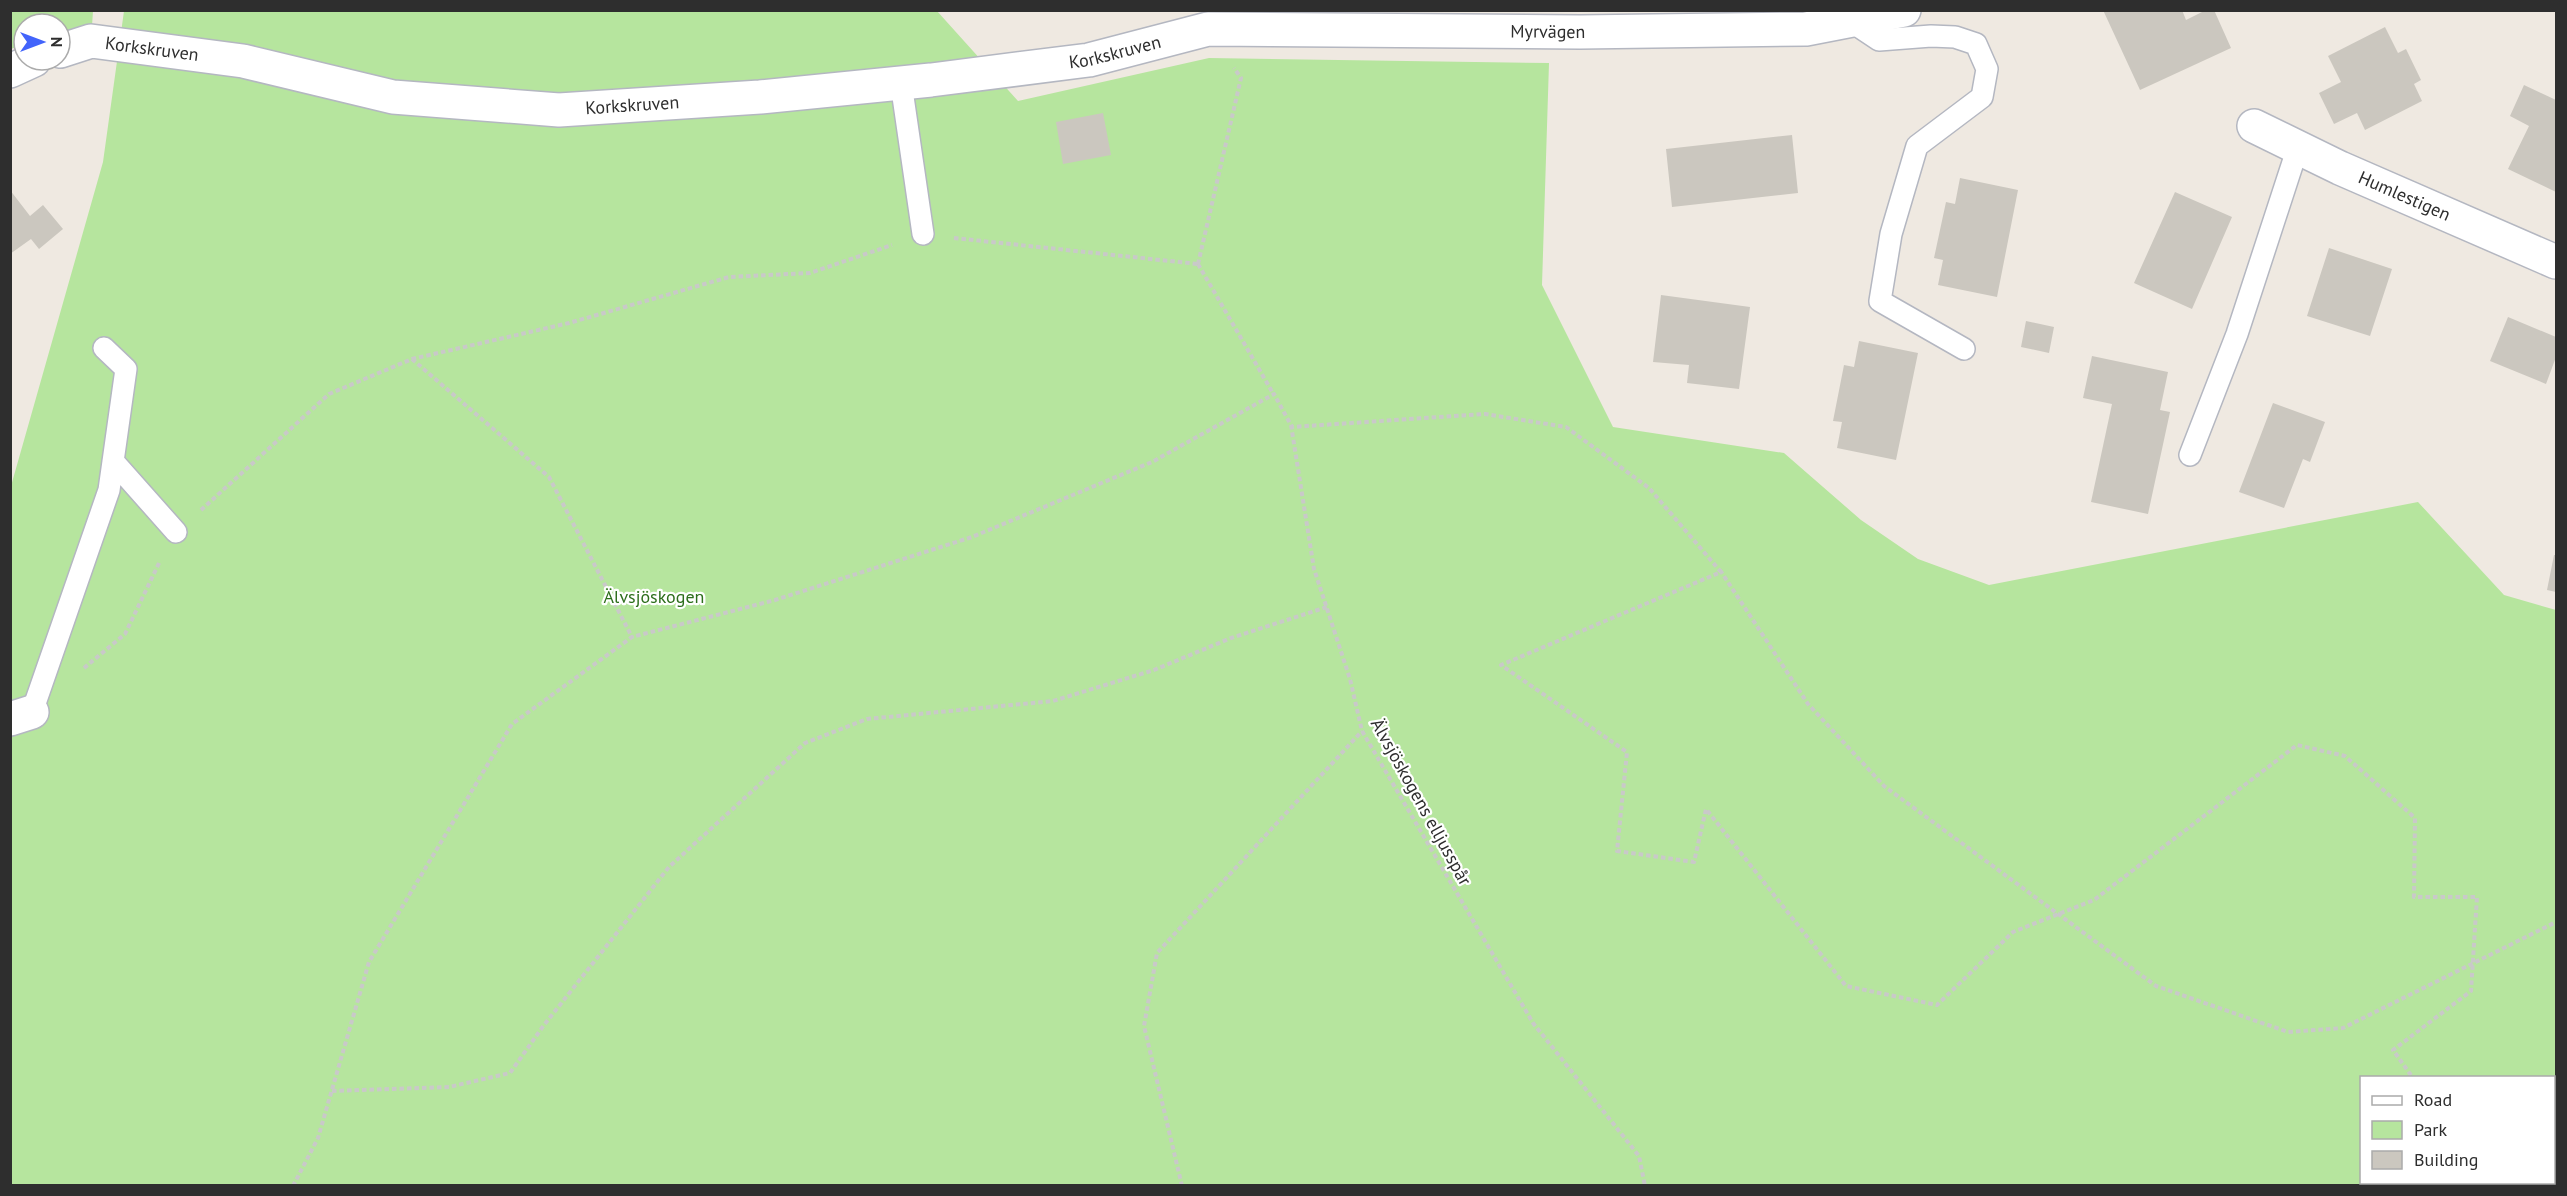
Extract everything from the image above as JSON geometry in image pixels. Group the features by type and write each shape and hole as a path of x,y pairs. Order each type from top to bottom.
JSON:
{"street":[{"name":"Myrvägen","path":"1207,20 1557,32 1782,30 1852,22 1904,10"},
{"name":"Korkskruven","path":"72,47 91,41 243,61 393,96 560,110 760,97 901,83 1089,60 1207,20"},
{"name":"Humlestigen","path":"2254,126 2340,168 2556,262"}],"lane":[{"path":"1852,22 1879,40 1931,36 1955,37 1976,45 1987,69 1982,97 1917,146 1891,234 1880,301 1964,349"},
{"path":"901,83 922,234"},
{"path":"2190,455 2237,334 2298,147"},
{"path":"21,716 109,490 126,369 104,348"},
{"path":"113,461 176,532"}],"path":[{"path":"293,1185 318,1138 369,962 512,724 632,637 774,600 972,537 1152,462 1274,394 1198,264 1241,78 1207,20"},
{"path":"83,669 125,634 171,536 329,394 412,359 569,323 729,277 810,273 922,234 1198,264"},
{"path":"412,359 549,477 632,637"},
{"name":"Älvsjöskogens elljusspår","path":"1274,394 1292,427 1314,569 1350,679 1362,731 1533,1023 1639,1156 1645,1185"},
{"path":"1292,427 1485,414 1566,427 1649,488 1710,555 1808,704 1884,786 2156,986 2288,1032 2343,1028 2556,922"},
{"path":"1721,572 1502,665 1627,752 1617,851 1694,862 1706,809 1846,986 1937,1005 2013,932 2094,900 2297,745 2345,756 2415,818 2414,897 2477,897 2471,991 2393,1050 2412,1076"},
{"path":"332,1090 449,1087 510,1073 544,1024 669,867 805,743 867,719 1053,701 1154,670 1231,638 1327,608"},
{"path":"1182,1185 1143,1026 1158,953 1362,731"}],"green space":[{"path":"10,11 93,11 91,41 72,39 72,12 12,12 11,49"},
{"name":"Älvsjöskogen","path":"124,11 937,11 1018,101 1209,58 1549,63 1542,285 1613,427 1784,453 1861,520 1918,559 1989,585 2418,502 2504,595 2556,610 2556,1185 11,1186 11,486 103,162"}],"building":[{"path":"2103,10 2182,10 2186,20 2206,10 2214,10 2231,48 2140,90"},
{"path":"2385,27 2398,53 2406,49 2421,80 2414,84 2422,101 2365,130 2357,113 2334,124 2319,93 2341,82 2328,56"},
{"path":"2524,85 2556,100 2556,192 2508,169 2529,126 2510,116"},
{"path":"1103,113 1111,155 1063,164 1056,122"},
{"path":"1792,135 1798,193 1672,207 1666,149"},
{"path":"1960,178 2018,190 1997,297 1938,285 1943,260 1934,258 1946,202 1955,204"},
{"path":"10,190 30,216 43,205 63,229 39,249 31,239 10,254"},
{"path":"2175,192 2232,217 2192,309 2134,283"},
{"path":"2329,248 2392,269 2370,336 2307,316"},
{"path":"1661,295 1750,307 1739,389 1687,383 1689,365 1653,362"},
{"path":"2508,317 2556,337 2556,357 2546,384 2490,361"},
{"path":"2026,321 2054,327 2049,353 2021,347"},
{"path":"1859,341 1918,353 1896,460 1837,448 1842,422 1833,421 1844,365 1854,367"},
{"path":"2092,356 2168,372 2160,410 2170,412 2148,514 2091,502 2112,404 2083,398"},
{"path":"2273,403 2325,422 2310,462 2303,459 2284,508 2239,492"},
{"path":"2554,555 2556,555 2556,592 2547,590"}]}
